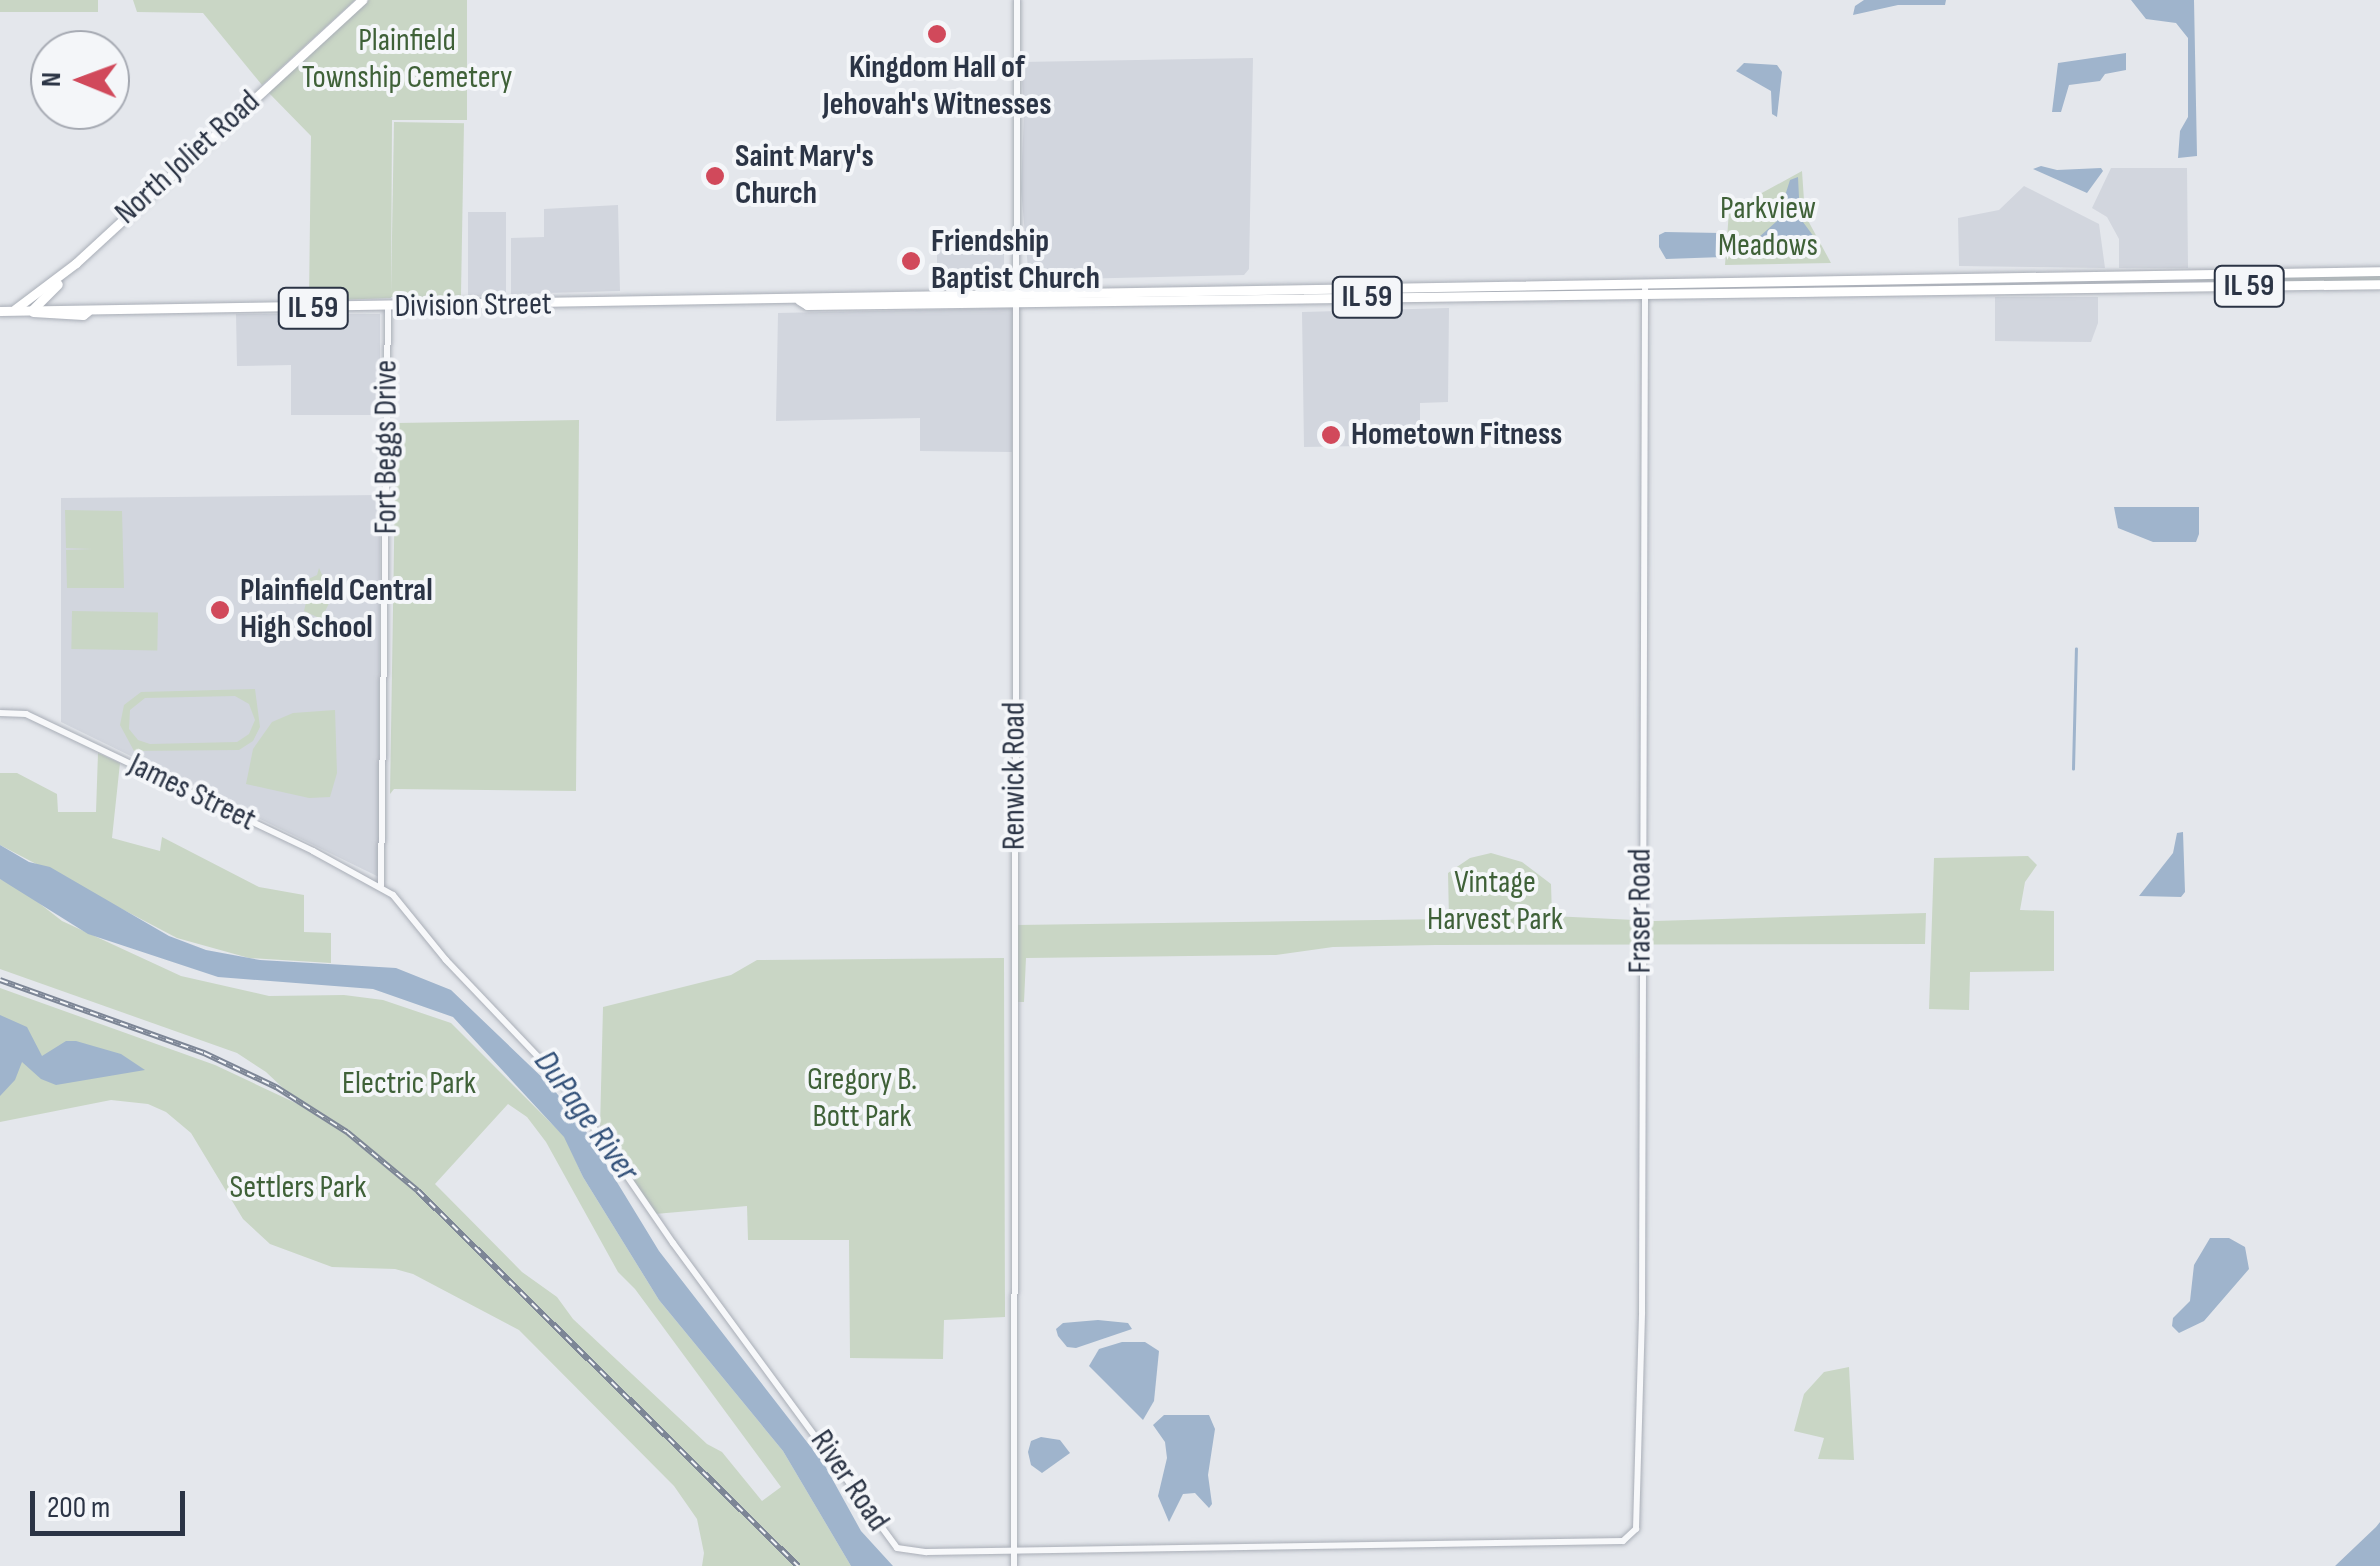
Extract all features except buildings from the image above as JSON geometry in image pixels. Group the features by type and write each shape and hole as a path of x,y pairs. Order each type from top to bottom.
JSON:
{"main road":[{"name":"North Joliet Road","path":"30,311 362,0"},
{"name":"IL 59","path":"1016,298 2380,271"},
{"name":"North Joliet Road","path":"12,311 59,280"},
{"path":"59,280 57,300 64,307"},
{"name":"IL 59","path":"1645,288 2380,284"},
{"name":"Division Street","path":"30,311 64,307 88,310 799,300 805,296 1016,298"},
{"name":"Division Street","path":"30,311 44,316 83,315 88,310"},
{"path":"0,311 30,311"}],"street":[{"name":"Renwick Road","path":"1014,1566 1017,0"},
{"name":"Fraser Road","path":"1632,1537 1636,1530 1642,1312 1645,288"},
{"name":"Fort Beggs Drive","path":"381,886 388,307"},
{"name":"James Street","path":"0,712 26,714 381,886"},
{"name":"River Road","path":"381,886 564,1083 673,1244 809,1422 890,1542 916,1552 1623,1542 1632,1537"}],"shaded area":[{"path":"1253,58 1249,269 1244,275 1029,280 1021,189 1021,62"},
{"path":"2111,168 2187,168 2188,268 2119,268 2119,239 2107,217 2092,208"},
{"path":"2024,186 2099,224 2105,268 1959,266 1958,218 1999,210"},
{"path":"618,205 620,291 511,294 511,238 544,237 544,209"},
{"path":"468,212 506,212 506,296 468,296"},
{"path":"937,247 1004,247 1004,282 937,282"},
{"path":"1995,297 2098,297 2098,323 2091,342 1995,341"},
{"path":"1013,308 1012,452 920,451 920,418 776,421 778,313"},
{"path":"1449,308 1448,402 1420,403 1420,445 1304,447 1302,312"},
{"path":"236,314 380,314 380,415 291,415 291,365 237,366"},
{"name":"Plainfield Central High School","path":"380,495 379,877 61,722 61,498"}],"green space":[{"path":"0,0 98,0 98,12 0,12"},
{"path":"133,0 355,0 262,85 203,13 137,12"},
{"name":"Plainfield Township Cemetery","path":"369,0 467,0 467,120 392,120 391,298 309,301 311,136 268,92"},
{"path":"394,122 464,123 461,298 391,297"},
{"name":"Parkview Meadows","path":"1802,171 1805,215 1831,263 1725,265 1729,211"},
{"path":"2380,275 2380,281 2189,281 2227,278"},
{"path":"579,420 576,791 394,789 390,794 396,423"},
{"path":"65,510 122,511 124,588 67,588 66,550 92,549 66,548"},
{"path":"319,568 332,597 319,624 317,617 304,611 308,594 304,581 317,575"},
{"path":"72,611 158,613 157,650 71,649"},
{"path":"255,689 260,727 253,741 239,750 134,751 120,725 124,705 141,692","holes":["235,696 249,704 255,720 249,734 237,742 150,744 138,740 129,729 130,710 145,698"]},
{"path":"335,710 337,773 330,797 309,798 246,784 253,749 272,722 293,713"},
{"path":"98,753 120,763 112,838 160,851 162,837 259,887 304,895 304,932 331,933 331,963 249,958 177,938 0,845 0,773 17,773 57,794 58,812 96,812"},
{"name":"Vintage Harvest Park","path":"1491,853 1522,862 1551,884 1552,916 1655,921 1926,913 1925,944 1436,945 1333,947 1276,955 1026,958 1024,1002 1013,1002 1013,925 1449,919 1448,873 1470,858"},
{"path":"2028,856 2037,865 2025,882 2020,910 2054,911 2054,971 1970,972 1969,1010 1929,1009 1934,858"},
{"path":"0,879 21,889 62,921 181,976 269,996 344,995 383,1000 451,1023 565,1137 583,1177 659,1300 783,1451 851,1566 702,1566 704,1553 697,1519 674,1486 519,1330 413,1274 395,1269 332,1267 270,1244 243,1219 191,1133 166,1112 148,1104 111,1100 0,1122 0,988 215,1065 302,1106 266,1072 237,1053 0,969","holes":["508,1104 527,1117 546,1142 618,1272 635,1289 781,1487 762,1501 722,1452 707,1444 573,1319 557,1297 522,1272 435,1184"]},
{"name":"Gregory B. Bott Park","path":"1004,958 1005,1317 944,1320 943,1359 850,1358 849,1240 748,1240 747,1206 655,1214 600,1129 603,1007 731,975 757,960"},
{"path":"1849,1367 1854,1460 1818,1459 1824,1438 1794,1431 1804,1394 1824,1372"}],"water":[{"path":"1864,0 1946,0 1945,5 1898,5 1853,15 1855,6"},
{"path":"2131,0 2194,0 2197,156 2178,158 2180,131 2188,117 2188,38 2176,23 2146,19"},
{"path":"2126,53 2126,70 2105,74 2100,81 2069,85 2061,112 2052,112 2058,63"},
{"path":"1744,63 1777,65 1782,72 1777,117 1772,114 1771,91 1736,71"},
{"path":"2041,166 2103,171 2087,193 2033,169"},
{"path":"1798,177 1800,218 1817,241 1815,251 1740,254 1777,221 1790,180"},
{"path":"1721,233 1723,257 1666,259 1659,247 1659,235"},
{"path":"2114,507 2199,507 2199,534 2196,542 2153,542 2118,528"},
{"path":"2183,832 2185,892 2181,897 2139,896 2173,853 2177,833"},
{"path":"0,845 29,862 50,867 169,936 206,950 260,960 396,968 451,990 548,1083 579,1120 659,1251 824,1464 861,1531 893,1566 851,1566 783,1451 659,1300 583,1177 564,1137 453,1017 373,989 218,977 88,934 0,879"},
{"path":"0,1015 27,1027 42,1056 66,1041 76,1041 121,1054 145,1070 56,1085 41,1079 22,1062 15,1080 0,1096"},
{"path":"2210,1238 2229,1238 2245,1247 2249,1269 2204,1321 2179,1333 2172,1326 2173,1318 2190,1301 2194,1265"},
{"path":"1063,1323 1128,1323 1132,1329 1076,1348 1067,1347 1058,1336 1056,1329"},
{"path":"1122,1342 1145,1342 1159,1351 1154,1401 1143,1420 1089,1366 1099,1349"},
{"path":"1164,1415 1209,1415 1215,1429 1208,1475 1212,1504 1209,1508 1195,1493 1183,1494 1169,1522 1158,1496 1167,1458 1165,1442 1153,1425"},
{"path":"1041,1437 1060,1440 1070,1453 1042,1473 1031,1465 1028,1452 1031,1441"},
{"path":"2380,1522 2380,1566 2335,1566 2376,1527"}],"waterway":[{"path":"2073,769 2076,649"}],"railway":[{"path":"0,980 204,1053 276,1087 347,1132 418,1191 798,1566"}],"place":[{"name":"Kingdom Hall of Jehovah's Witnesses","path":"937,34"},
{"name":"Saint Mary's Church","path":"715,176"},
{"name":"Friendship Baptist Church","path":"911,261"},
{"name":"Hometown Fitness","path":"1331,435"},
{"name":"Plainfield Central High School","path":"220,610"}],"park label":[{"name":"Electric Park","path":"409,1084"},
{"name":"Settlers Park","path":"298,1188"}],"water label":[{"name":"DuPage River","path":"586,1116"}]}
